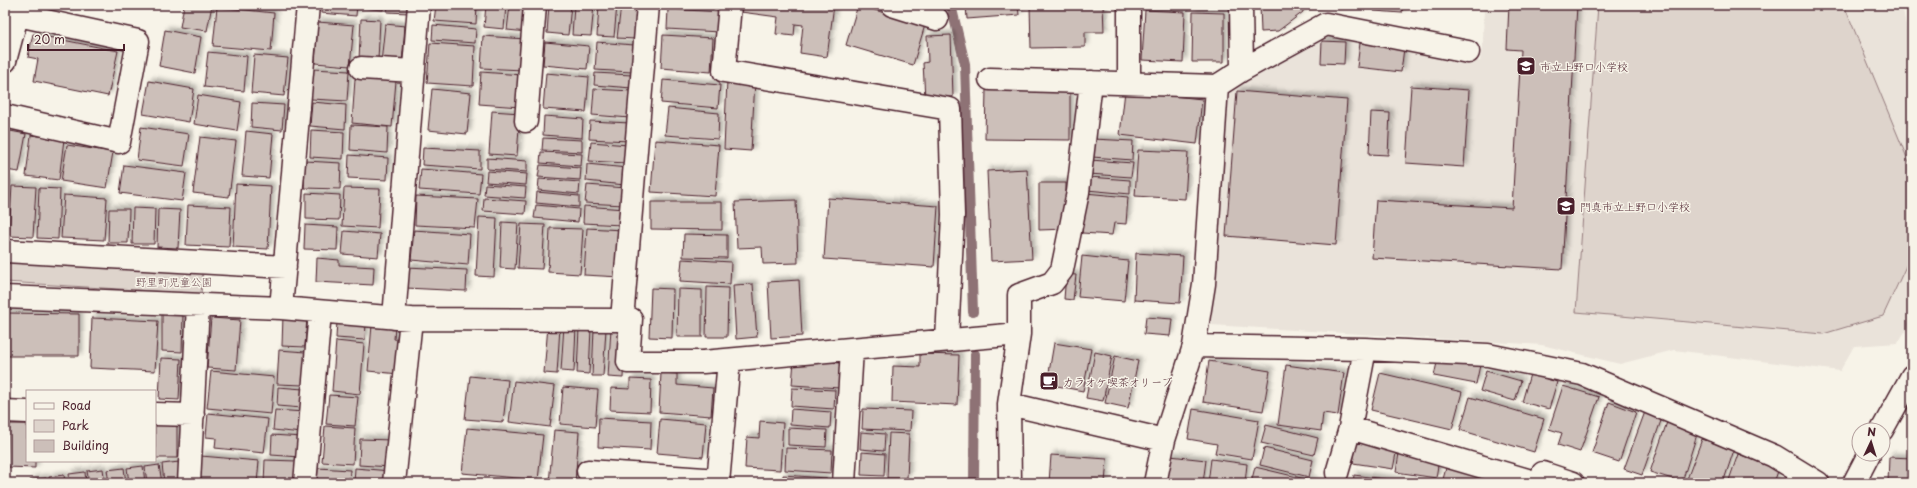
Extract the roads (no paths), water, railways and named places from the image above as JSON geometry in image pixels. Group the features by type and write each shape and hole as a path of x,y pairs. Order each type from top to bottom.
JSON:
{"street":[{"path":"281,308 308,5"},
{"path":"394,483 414,72 419,5"},
{"path":"526,121 535,5"},
{"path":"622,320 648,5"},
{"path":"730,5 724,71 950,110 953,215 947,340"},
{"path":"892,5 937,19"},
{"path":"1129,5 1129,84"},
{"path":"1241,5 1242,70"},
{"path":"5,61 19,10 138,42 119,142 5,116"},
{"path":"990,78 1217,86 1242,70 1326,24 1468,52"},
{"path":"361,68 414,72"},
{"path":"1010,483 1009,404 1019,334 1019,295 1052,283 1062,270 1078,192 1090,82"},
{"path":"1155,483 1164,440 1194,346 1204,284 1217,86"},
{"path":"5,251 285,267"},
{"path":"5,297 281,308 403,318 631,319 628,362 703,362 1019,334"},
{"path":"190,483 198,305"},
{"path":"305,483 320,312"},
{"path":"1194,346 1365,349 1488,355 1582,374 1774,456 1818,483"},
{"path":"844,483 852,349"},
{"path":"1338,473 1350,428 1365,349"},
{"path":"588,470 718,481 729,360"},
{"path":"1886,422 1912,376"},
{"path":"1009,404 1164,440"},
{"path":"5,411 26,412"},
{"path":"156,414 192,414"},
{"path":"1350,428 1539,483 1542,472 1573,483"},
{"path":"1854,483 1865,462"}],"waterway":[{"path":"951,5 965,64 973,312"},
{"path":"974,483 975,354"}],"place":[{"name":"市立上野口小学校","path":"1526,66"},
{"name":"門真市立上野口小学校","path":"1566,206"},
{"name":"カラオケ喫茶オリーブ","path":"1049,381"}],"park label":[{"name":"野里町児童公園","path":"174,281"}]}
